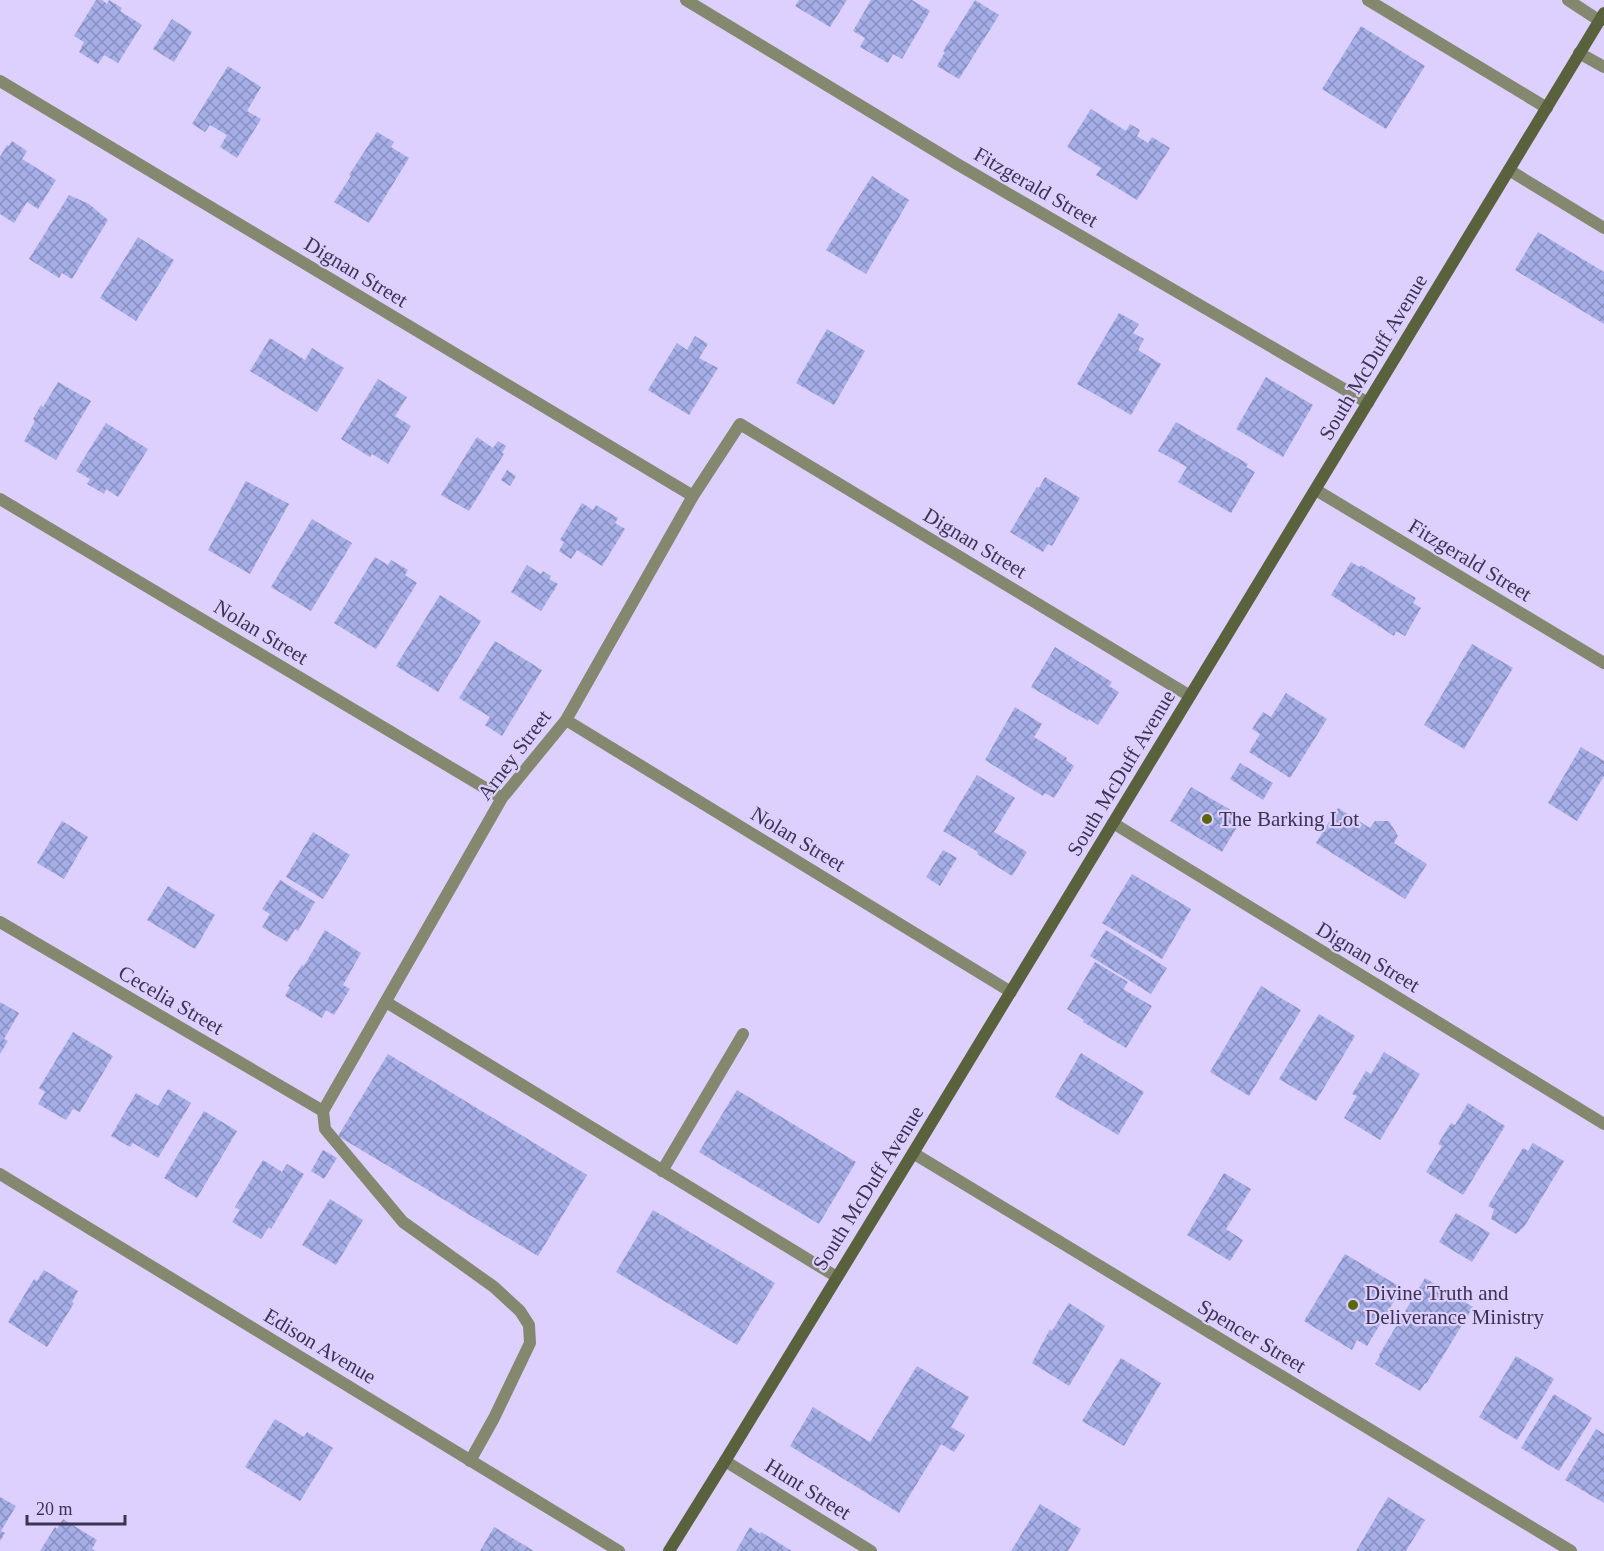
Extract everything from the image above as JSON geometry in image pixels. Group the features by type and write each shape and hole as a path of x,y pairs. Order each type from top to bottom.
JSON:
{"main road":[{"name":"South McDuff Avenue","path":"669,1551 913,1154 1602,17"}],"street":[{"name":"Fitzgerald Street","path":"686,0 957,164 1368,403"},
{"path":"1368,0 1547,108"},
{"path":"1568,0 1602,17"},
{"path":"1579,53 1604,67"},
{"name":"Dignan Street","path":"2,87 693,496"},
{"path":"1509,170 1604,228"},
{"name":"Dignan Street","path":"740,424 1190,696"},
{"name":"Arney Street","path":"322,1111 502,798 566,720 693,496 740,424"},
{"name":"Fitzgerald Street","path":"1316,490 1604,663"},
{"name":"Nolan Street","path":"0,499 502,798"},
{"name":"Nolan Street","path":"566,720 1011,992"},
{"name":"Dignan Street","path":"1113,823 1604,1124"},
{"name":"Cecelia Street","path":"0,922 322,1111"},
{"path":"386,1002 837,1277"},
{"path":"662,1171 743,1034"},
{"path":"322,1111 325,1128 403,1222 494,1287 520,1311 529,1325 530,1343 494,1418 470,1461"},
{"name":"Spencer Street","path":"913,1154 1571,1551"},
{"name":"Edison Avenue","path":"0,1174 619,1551"},
{"name":"Hunt Street","path":"725,1461 871,1551"}],"building":[{"path":"96,0 102,0 107,4 109,0 122,8 120,11 142,25 118,63 104,55 98,64 79,52 84,42 74,36"},
{"path":"799,0 847,0 830,27 795,6"},
{"path":"871,0 912,0 930,11 902,59 893,54 888,63 860,47 865,38 853,31"},
{"path":"975,0 999,15 959,79 937,66 945,52 943,51"},
{"path":"172,19 192,32 174,62 153,49"},
{"path":"1361,26 1425,66 1386,129 1322,89"},
{"path":"228,66 261,87 247,111 261,119 237,158 220,147 227,135 210,125 205,132 192,124"},
{"path":"1091,109 1126,131 1130,124 1140,130 1137,136 1148,143 1152,137 1170,148 1137,200 1096,175 1101,168 1067,147"},
{"path":"377,132 394,142 391,147 409,158 369,223 334,202"},
{"path":"12,141 27,151 22,159 56,180 38,209 27,202 14,223 0,214 0,157"},
{"path":"872,176 909,200 866,274 826,250"},
{"path":"69,195 89,204 108,220 72,279 62,273 59,278 29,259"},
{"path":"1538,232 1604,272 1604,324 1515,270"},
{"path":"138,237 174,260 136,321 100,298"},
{"path":"1119,313 1139,324 1133,333 1144,339 1138,350 1161,364 1131,415 1077,384"},
{"path":"827,329 865,351 834,405 796,383"},
{"path":"695,336 708,344 699,358 718,368 689,415 648,390 677,343 687,350"},
{"path":"270,338 305,360 312,348 344,368 317,412 250,371"},
{"path":"1266,377 1313,405 1283,457 1236,429"},
{"path":"378,379 407,397 395,416 411,426 388,464 372,454 370,457 341,439"},
{"path":"58,382 91,401 56,460 24,441 41,405 43,407"},
{"path":"1176,422 1248,464 1246,467 1255,472 1231,513 1178,482 1187,467 1158,451"},
{"path":"106,423 148,449 118,497 106,489 104,494 87,484 90,479 76,471"},
{"path":"477,437 493,448 498,441 506,446 502,453 504,454 469,511 441,495"},
{"path":"507,470 516,476 510,486 501,480"},
{"path":"1045,477 1080,498 1052,546 1048,544 1043,552 1010,532"},
{"path":"246,481 289,504 250,574 208,550"},
{"path":"582,503 593,510 596,505 618,518 615,523 625,529 602,566 577,550 571,559 559,551 564,542 560,540"},
{"path":"312,519 352,543 311,611 271,587"},
{"path":"375,557 388,565 391,560 408,570 405,575 417,583 376,649 334,623"},
{"path":"1351,562 1359,567 1361,565 1416,598 1413,603 1421,608 1405,636 1396,631 1394,636 1331,595"},
{"path":"527,565 541,574 543,571 551,576 549,579 558,584 541,611 511,592"},
{"path":"440,595 481,621 438,692 396,666"},
{"path":"495,641 542,670 502,736 485,725 490,717 459,698"},
{"path":"1472,644 1513,668 1464,749 1424,725"},
{"path":"1055,647 1112,682 1109,686 1119,692 1098,725 1031,687"},
{"path":"1286,693 1327,719 1290,778 1249,752 1260,734 1252,729 1263,712 1271,717"},
{"path":"1015,707 1042,724 1034,737 1067,758 1066,760 1074,766 1054,798 1045,793 1043,796 985,760"},
{"path":"1581,747 1604,761 1604,776 1577,821 1548,803"},
{"path":"1240,763 1273,783 1263,800 1230,779"},
{"path":"977,775 1015,798 994,832 1027,852 1012,876 943,831"},
{"name":"The Barking Lot","path":"1191,787 1243,817 1222,852 1170,821"},
{"path":"1338,808 1370,828 1375,821 1389,821 1398,836 1394,843 1427,864 1405,899 1316,843"},
{"path":"62,821 88,837 64,879 37,863"},
{"path":"313,832 350,855 323,899 286,877"},
{"path":"943,850 957,858 940,886 926,877"},
{"path":"1132,874 1191,909 1162,959 1102,923"},
{"path":"280,880 315,902 298,931 295,929 287,942 262,927 270,914 262,909"},
{"path":"168,886 215,915 195,949 147,920"},
{"path":"325,930 361,953 343,985 350,989 334,1015 326,1010 322,1018 285,996 290,987 288,986 302,965 304,966"},
{"path":"1106,930 1167,968 1151,994 1090,956"},
{"path":"1095,962 1128,982 1123,989 1152,1006 1126,1048 1083,1022 1084,1020 1067,1009"},
{"path":"1261,986 1301,1010 1249,1096 1210,1072"},
{"path":"0,1002 19,1013 4,1039 8,1041 0,1054"},
{"path":"1319,1014 1355,1036 1316,1101 1279,1079"},
{"path":"73,1032 113,1056 80,1112 73,1109 66,1120 38,1104 45,1092 39,1088"},
{"path":"1384,1052 1420,1074 1380,1140 1344,1118 1357,1096 1352,1094 1366,1071 1371,1074"},
{"path":"1081,1053 1144,1092 1118,1135 1055,1097"},
{"path":"388,1054 587,1175 538,1256 338,1136"},
{"path":"168,1089 191,1103 158,1158 133,1143 130,1147 111,1136 136,1093 158,1106"},
{"path":"737,1090 856,1162 819,1224 699,1152"},
{"path":"1468,1103 1505,1126 1463,1195 1426,1172 1442,1146 1438,1144 1451,1123 1455,1125"},
{"path":"204,1111 237,1131 197,1198 164,1178"},
{"path":"1533,1143 1564,1161 1524,1227 1516,1234 1491,1219 1494,1209 1488,1206 1523,1148 1528,1151"},
{"path":"323,1150 337,1158 324,1179 311,1171"},
{"path":"263,1160 282,1172 287,1164 304,1174 271,1229 269,1227 261,1239 232,1222 240,1210 235,1207"},
{"path":"1224,1173 1251,1189 1226,1229 1243,1240 1230,1261 1187,1235"},
{"path":"330,1199 363,1220 336,1265 302,1245"},
{"path":"653,1210 775,1283 737,1345 616,1272"},
{"path":"1456,1213 1490,1233 1472,1262 1439,1242"},
{"name":"Divine Truth and Deliverance Ministry","path":"1345,1254 1402,1288 1367,1346 1357,1340 1352,1350 1304,1321"},
{"path":"44,1270 78,1291 72,1302 74,1303 47,1347 8,1322 34,1279 37,1281"},
{"path":"1425,1278 1473,1307 1420,1391 1375,1364"},
{"path":"1069,1303 1105,1326 1069,1386 1032,1363 1050,1329 1052,1331"},
{"path":"1516,1356 1554,1379 1517,1440 1479,1417"},
{"path":"1121,1358 1161,1383 1124,1446 1082,1421"},
{"path":"917,1366 969,1397 951,1427 965,1435 954,1452 941,1444 899,1513 790,1446 813,1407 870,1442"},
{"path":"1554,1394 1592,1418 1559,1471 1521,1448"},
{"path":"275,1419 304,1437 307,1432 333,1448 300,1501 245,1467"},
{"path":"1596,1429 1604,1434 1604,1503 1565,1480"},
{"path":"0,1497 16,1506 1,1531 5,1533 0,1541"},
{"path":"1388,1497 1425,1520 1406,1551 1356,1551"},
{"path":"1040,1504 1081,1529 1068,1551 1011,1551"},
{"path":"63,1519 97,1540 92,1549 95,1551 40,1551 55,1527 57,1529"},
{"path":"494,1527 534,1551 480,1551"},
{"path":"750,1527 760,1534 761,1532 792,1551 736,1551"}],"place":[{"name":"The Barking Lot","path":"1207,819"},
{"name":"Divine Truth and Deliverance Ministry","path":"1353,1305"}]}
